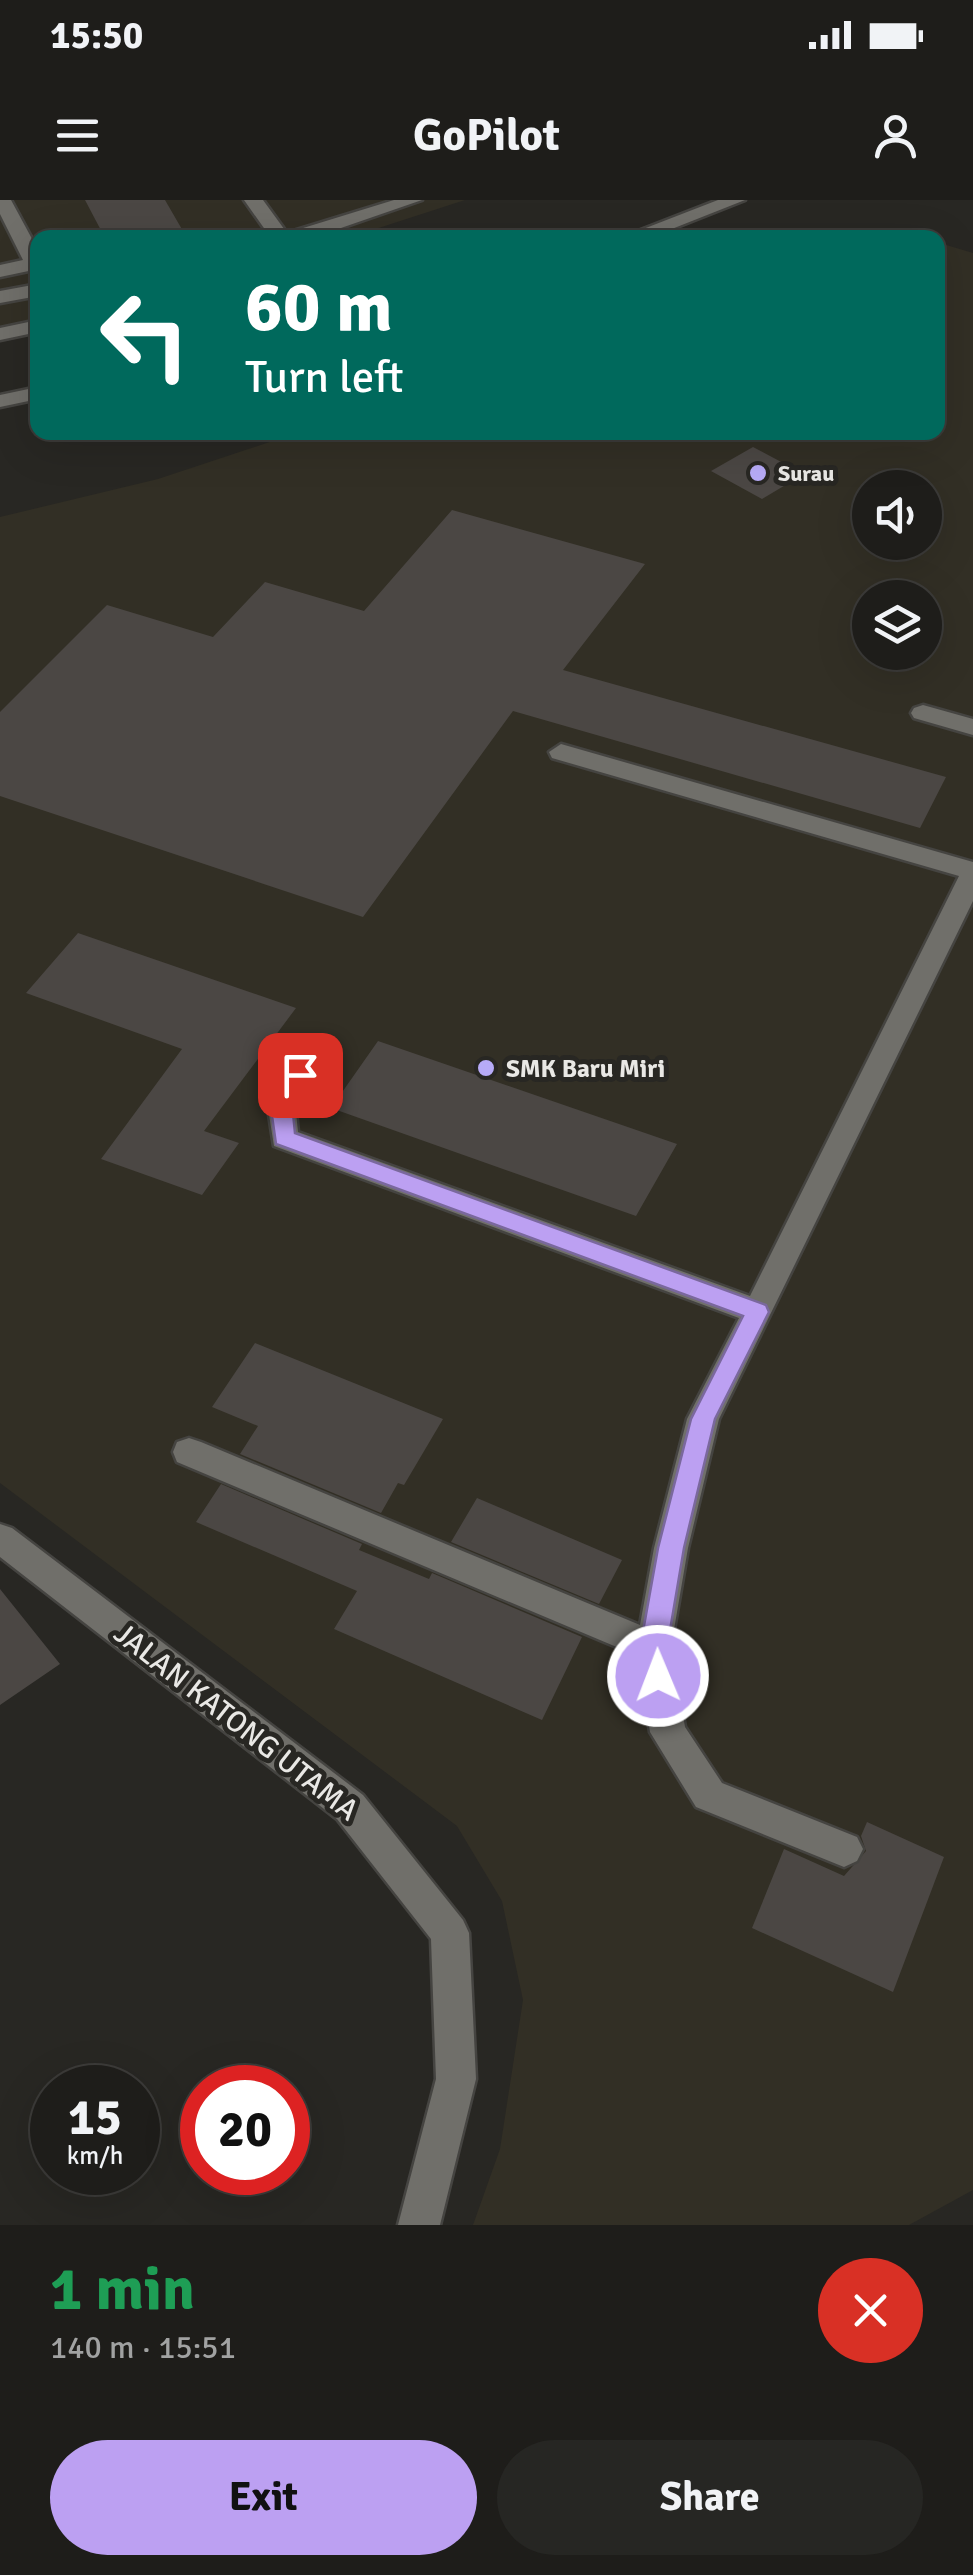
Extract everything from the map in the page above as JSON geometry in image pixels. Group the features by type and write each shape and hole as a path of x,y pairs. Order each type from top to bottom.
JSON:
{"street":[{"path":"2,200 30,256"},
{"path":"253,200 276,230"},
{"path":"317,230 413,200"},
{"path":"652,230 736,200"},
{"path":"0,271 30,265"},
{"path":"0,297 30,291"},
{"path":"0,334 30,328"},
{"path":"0,401 30,395"},
{"path":"923,713 973,727"},
{"path":"562,752 973,873 703,1419 671,1548 654,1648 668,1732 710,1795 844,1849"},
{"path":"319,1048 281,1102 284,1138 758,1312"},
{"path":"189,1452 654,1648"},
{"name":"JALAN KATONG UTAMA","path":"0,1538 350,1807 450,1933 456,2079 418,2225"}],"shaded area":[{"path":"0,200 465,200 373,230 30,230 30,334 0,342"},
{"name":"SMK Baru Miri","path":"945,245 973,253 973,2190 909,2225 473,2225 500,2149 523,2000 502,1901 457,1826 0,1483 0,517 158,479 276,440 945,440"}],"building":[{"path":"85,200 165,200 182,230 101,230"},
{"name":"Surau","path":"753,447 804,474 762,499 711,471"},
{"path":"452,510 645,564 563,670 946,777 920,828 513,711 363,917 0,796 0,712 107,605 213,637 265,582 364,611"},
{"path":"78,933 296,1008 204,1131 239,1143 202,1195 101,1159 182,1049 26,993"},
{"path":"378,1041 677,1144 636,1216 331,1108"},
{"path":"255,1343 443,1419 404,1485 398,1483 381,1513 240,1454 258,1426 212,1407"},
{"path":"221,1484 362,1544 359,1550 429,1579 432,1573 582,1637 542,1720 334,1629 357,1591 196,1522"},
{"path":"477,1498 622,1560 599,1604 451,1542"},
{"path":"0,1589 60,1664 0,1705"},
{"path":"867,1822 944,1857 893,1992 752,1928 784,1849 844,1876 866,1851 861,1836"}],"place":[{"name":"Surau","path":"758,473"},
{"name":"SMK Baru Miri","path":"486,1068"}],"route":[{"path":"300,1075 281,1102 284,1138 758,1312 703,1419 671,1548 654,1648 658,1676"}]}
